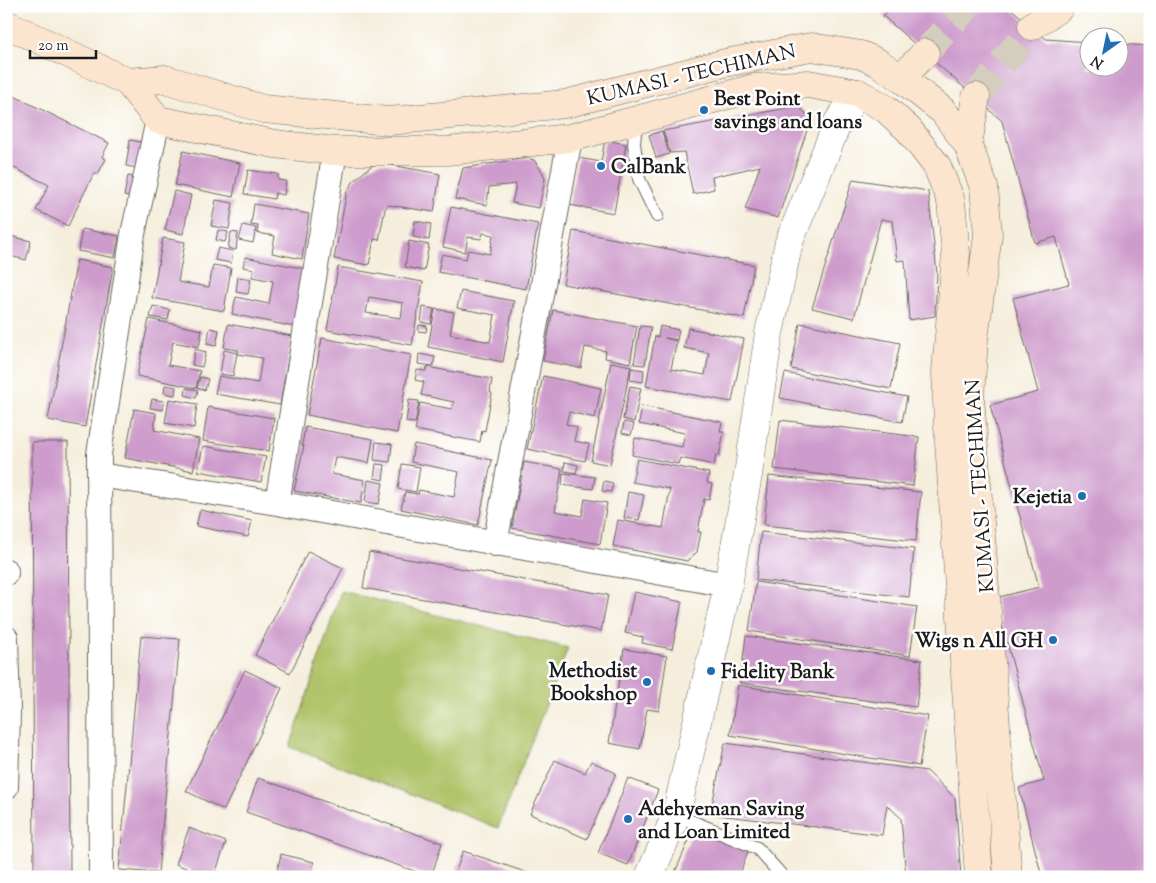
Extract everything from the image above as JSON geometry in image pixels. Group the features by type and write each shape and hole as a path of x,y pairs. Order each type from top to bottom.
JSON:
{"main road":[{"path":"1032,26 1059,7"},
{"path":"6,24 128,82 158,120 275,144 335,152 447,151 570,138 754,88 808,84 858,93 886,109 909,130 937,166 951,201 956,254 946,371 948,427 979,877"},
{"name":"KUMASI - TECHIMAN","path":"128,82 165,79 263,109 389,121 565,104 725,63 811,47 861,56 877,62 943,112 968,145 984,187 988,235 974,339 970,397 1008,877"},
{"path":"900,78 925,53"},
{"path":"968,145 976,97"}],"street":[{"path":"649,877 676,815 728,585 748,475 769,334 789,242 838,122 858,93"},
{"path":"101,877 99,454 133,234 158,120"},
{"path":"496,544 570,138"},
{"path":"278,503 335,152"},
{"path":"99,476 278,503 728,585"},
{"path":"6,638 8,712 6,787"}],"lane":[{"path":"636,121 634,144 640,179 657,216"},
{"path":"676,815 757,848 783,877"}],"green space":[{"path":"341,591 568,648 498,828 290,747"}],"building":[{"name":"Kejetia","path":"892,6 1008,6 1046,39 1078,41 1078,78 1128,78 1128,45 1150,46 1150,877 1042,877 1019,788 1044,781 995,598 1039,587 990,405 1038,392 1013,298 1069,284 1056,237 1035,243 1002,121 883,16"},
{"path":"6,92 109,143 102,157 106,159 98,174 94,173 68,226 36,210 49,185 6,164"},
{"path":"798,106 811,118 778,218 745,209 760,166 712,177 714,189 693,194 684,152 670,153 663,131"},
{"path":"662,131 669,154 656,158 649,135"},
{"path":"130,140 147,143 144,169 126,166"},
{"path":"605,140 626,144 614,213 569,205 578,158 601,162"},
{"path":"183,151 240,163 233,197 175,185"},
{"path":"527,158 534,160 545,179 539,208 512,203 516,184 489,187 487,205 455,199 463,168"},
{"path":"380,163 440,174 434,212 388,205 385,209 379,240 374,239 369,265 334,259 347,191 354,181 371,166"},
{"path":"248,170 278,174 278,180 286,181 284,195 275,193 274,199 244,194"},
{"path":"128,176 143,179 139,199 124,196"},
{"path":"853,179 928,191 937,273 935,316 909,320 905,260 897,261 892,221 881,219 854,318 812,308"},
{"path":"174,191 191,195 183,234 165,230"},
{"path":"216,200 233,203 229,229 211,226"},
{"path":"254,204 309,214 302,259 272,253 275,236 257,233 258,226 251,225"},
{"path":"451,207 538,224 526,289 438,272 442,254 466,259 468,250 490,254 493,235 483,233 481,239 468,237 465,252 443,247"},
{"path":"415,221 431,224 429,240 413,237"},
{"path":"243,225 256,228 253,243 239,240"},
{"path":"82,229 119,236 115,258 78,251"},
{"path":"218,230 228,232 225,242 216,240"},
{"path":"573,231 754,265 744,318 563,284"},
{"path":"231,232 238,233 236,250 228,248"},
{"path":"6,235 31,241 26,260 6,255"},
{"path":"163,238 185,242 178,282 209,287 213,265 231,268 224,311 152,298"},
{"path":"409,241 429,245 424,271 405,267"},
{"path":"218,248 233,251 231,263 215,260"},
{"path":"245,257 311,270 299,328 232,314 236,297 269,304 273,281 252,277 254,269 243,267"},
{"path":"77,260 113,267 85,427 48,420"},
{"path":"338,267 423,282 412,345 327,330","holes":["369,297 403,303 401,318 366,313"]},
{"path":"238,277 251,279 248,294 236,292"},
{"path":"461,291 514,301 503,362 428,347 435,309 454,312 450,334 490,342 495,315 457,308"},
{"path":"153,306 170,310 168,320 150,317"},
{"path":"423,307 434,309 431,324 421,322"},
{"path":"553,310 637,326 630,363 605,358 606,351 585,347 581,368 543,361"},
{"path":"149,319 202,330 199,347 173,342 168,365 200,371 196,388 137,376"},
{"path":"800,323 900,343 891,389 791,369"},
{"path":"228,324 292,336 280,405 215,394 219,376 258,383 262,358 238,354 238,350 224,348"},
{"path":"419,325 427,326 426,332 418,331"},
{"path":"640,326 651,327 645,365 634,364"},
{"path":"660,326 679,330 677,340 665,338 677,341 671,369 705,375 709,353 684,348 688,328 744,339 732,402 646,386 655,336 658,337"},
{"path":"210,328 219,330 216,346 207,344"},
{"path":"322,338 411,355 397,433 307,415"},
{"path":"195,349 206,352 202,367 192,365"},
{"path":"224,350 237,353 233,376 220,374"},
{"path":"419,354 435,357 433,366 418,364"},
{"path":"611,362 631,366 610,465 591,461"},
{"path":"427,367 492,379 490,392 492,393 485,431 482,430 480,442 415,430 420,403 452,409 454,402 421,395 424,382 415,380 417,370 426,371"},
{"path":"631,368 644,370 643,382 630,380"},
{"path":"785,373 907,397 902,422 780,398"},
{"path":"543,376 601,388 595,418 569,412 566,424 577,427 574,441 589,444 585,461 527,449"},
{"path":"200,377 208,379 205,390 197,388"},
{"path":"165,385 176,387 175,395 164,393"},
{"path":"630,386 641,388 634,422 623,419"},
{"path":"186,388 198,390 196,398 185,395"},
{"path":"152,399 164,401 163,410 150,408"},
{"path":"169,399 197,404 194,428 165,423"},
{"path":"409,400 419,401 415,423 406,422"},
{"path":"642,406 722,422 720,431 724,432 719,456 716,455 714,465 680,458 678,464 632,455 635,438 682,447 685,433 639,424"},
{"path":"208,407 274,418 269,451 203,441"},
{"path":"134,409 156,413 154,430 199,439 193,471 125,458"},
{"path":"780,420 919,437 913,486 774,469"},
{"path":"624,422 634,424 631,435 622,433"},
{"path":"305,427 373,439 369,463 335,457 332,474 365,480 361,503 294,491 304,445 302,445"},
{"path":"32,442 68,442 70,877 34,877"},
{"path":"376,442 392,444 390,462 374,460"},
{"path":"414,444 492,460 478,525 401,509 405,492 418,494 419,490 454,497 459,472 411,462"},
{"path":"203,446 266,457 261,482 198,471"},
{"path":"637,459 709,473 707,483 712,484 709,500 704,499 698,532 701,532 697,552 687,561 613,546 618,520 663,528 670,489 632,482"},
{"path":"524,462 562,469 555,511 582,516 585,499 607,503 600,544 512,528"},
{"path":"565,462 578,465 576,473 564,471"},
{"path":"376,464 385,465 383,480 374,478"},
{"path":"402,464 420,467 416,492 398,489"},
{"path":"563,473 595,477 593,489 562,485"},
{"path":"769,476 921,492 916,541 764,525"},
{"path":"368,480 383,483 379,504 365,502"},
{"path":"604,481 613,483 611,492 602,491"},
{"path":"628,492 644,495 639,520 624,518"},
{"path":"200,510 252,521 248,537 196,526"},
{"path":"761,532 914,549 909,597 756,580"},
{"path":"308,551 343,568 290,673 255,655"},
{"path":"369,552 608,595 601,631 363,588"},
{"path":"756,582 917,607 910,656 749,631"},
{"path":"634,592 682,602 672,649 642,643 643,637 625,633"},
{"path":"141,636 180,639 158,873 119,870"},
{"path":"746,636 922,660 916,707 740,683"},
{"path":"624,649 667,656 659,711 647,709 640,749 609,743"},
{"path":"245,670 282,688 224,810 186,791"},
{"path":"738,685 928,716 919,766 730,735"},
{"path":"725,743 927,771 955,798 961,877 906,877 901,818 887,805 882,835 710,814"},
{"path":"555,760 585,773 591,761 616,773 587,839 530,814"},
{"path":"258,778 442,843 431,877 246,812"},
{"path":"628,778 658,790 628,865 598,853"},
{"path":"695,826 749,848 739,877 673,877"},
{"path":"189,828 226,842 214,877 191,877 189,876 191,870 176,864"},
{"path":"463,851 537,876 537,877 454,877"},
{"path":"281,854 314,862 310,877 276,877"}],"tunnel":[{"path":"925,53 967,6"},
{"path":"976,97 1032,26"}],"place":[{"name":"Best Point savings and loans","path":"704,110"},
{"name":"CalBank","path":"601,166"},
{"name":"Kejetia","path":"1082,496"},
{"name":"Wigs n All GH","path":"1053,640"},
{"name":"Fidelity Bank","path":"711,671"},
{"name":"Methodist Bookshop","path":"647,682"},
{"name":"Adehyeman Saving and Loan Limited","path":"628,819"}]}
